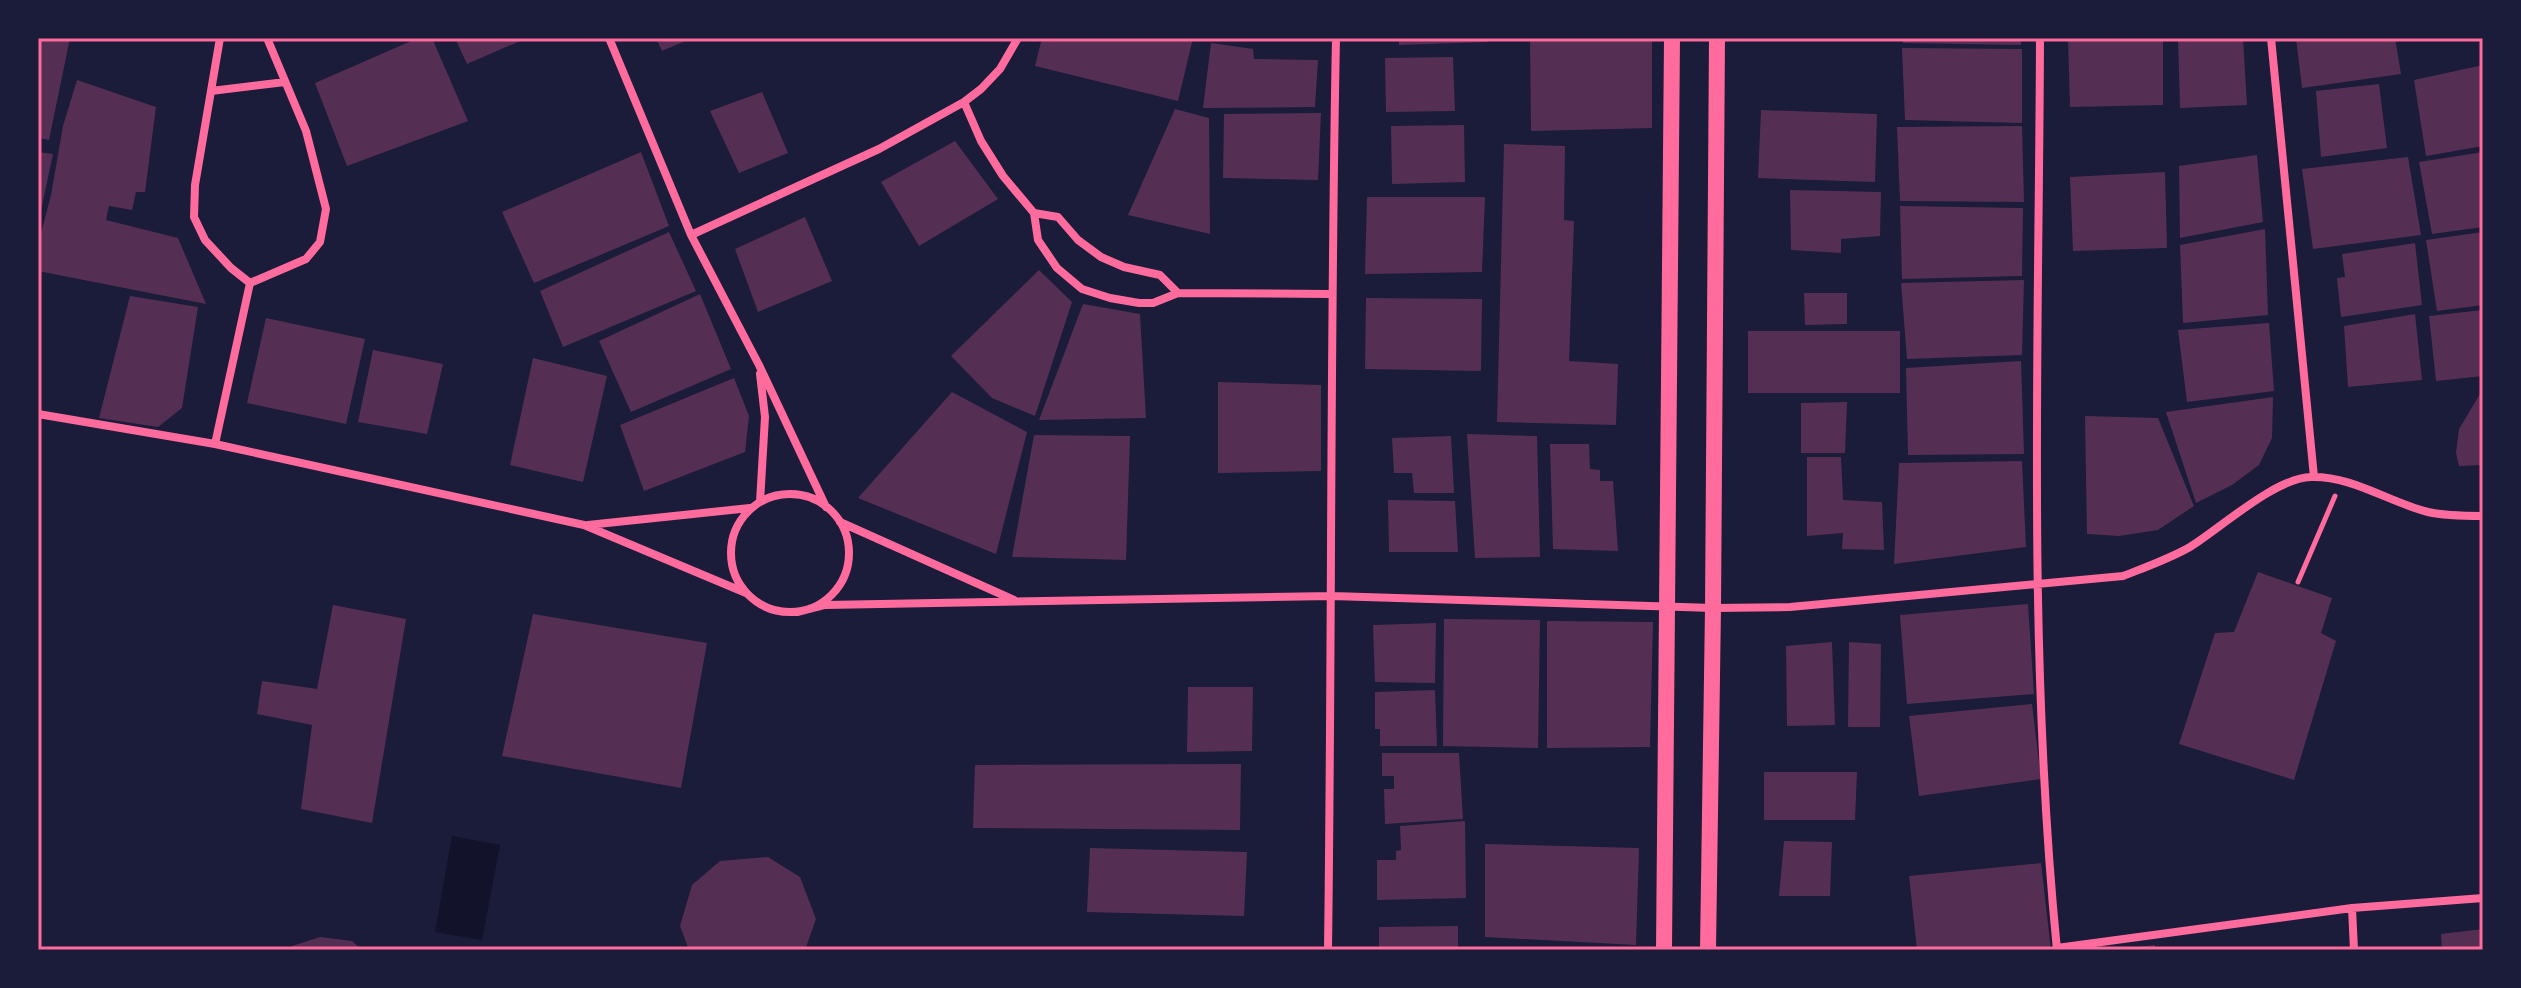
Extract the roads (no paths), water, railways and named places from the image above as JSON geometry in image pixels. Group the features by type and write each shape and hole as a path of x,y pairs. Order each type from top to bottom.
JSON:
{"main road":[{"path":"1664,950 1672,38"},
{"path":"1708,950 1717,38"}],"street":[{"path":"220,38 195,185 194,217 205,240 250,283"},
{"path":"250,283 306,259 320,242 326,209 306,131 267,38"},
{"path":"609,38 691,235 759,365 826,507 839,522 847,539 848,559 843,578 832,594 816,606 798,612"},
{"path":"691,235 879,149 964,102 1000,69 1018,38"},
{"path":"1328,950 1331,294 1336,38"},
{"path":"2040,38 2038,585 2046,816 2057,949 2352,908 2483,898"},
{"path":"2271,38 2314,477"},
{"path":"211,91 285,82"},
{"path":"964,102 981,141 1003,176 1034,213 1038,240 1057,268 1082,289 1139,303 1153,303 1178,293 1331,294"},
{"path":"1034,213 1058,217 1078,240 1101,257 1124,267 1160,275 1178,293"},
{"path":"215,444 250,283"},
{"path":"759,365 765,417 760,502"},
{"path":"38,414 215,444 584,525 746,593 761,605 779,611 798,612 825,605 1332,596 1713,608 1790,607 2123,576 2163,561 2191,546 2286,482 2314,477 2342,481 2428,512 2483,516"},
{"path":"746,593 736,576 731,558 739,520 760,502 790,494 810,498 826,507"},
{"path":"584,525 751,508"},
{"path":"839,522 1018,602"},
{"path":"2352,908 2354,950"}]}
